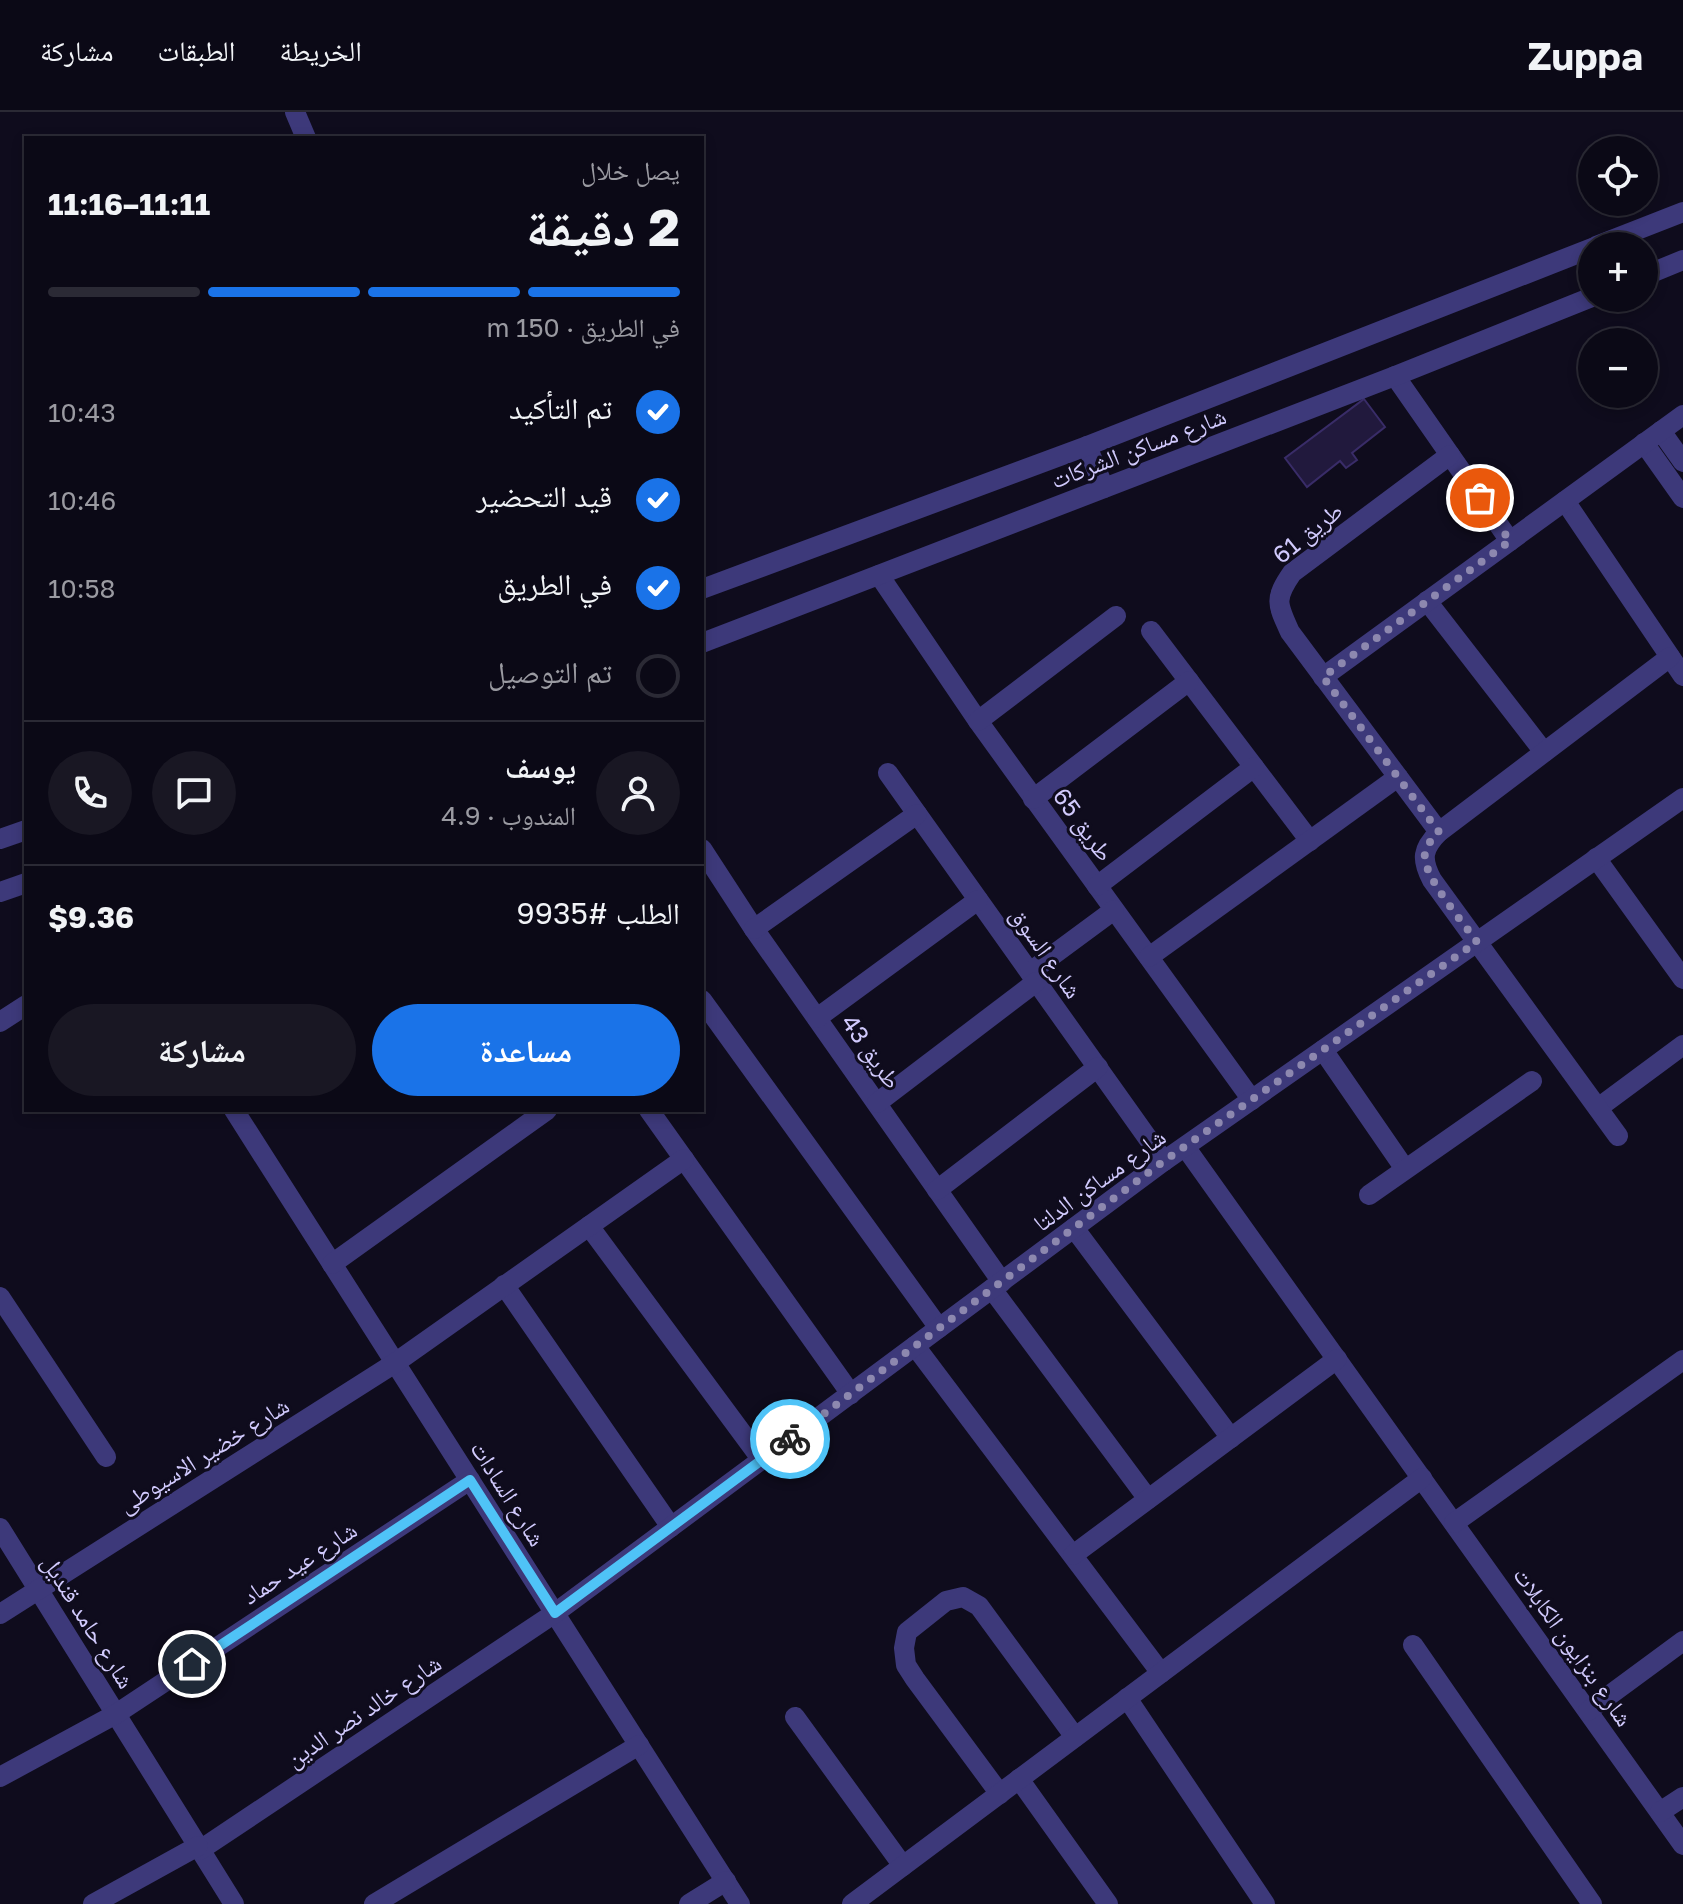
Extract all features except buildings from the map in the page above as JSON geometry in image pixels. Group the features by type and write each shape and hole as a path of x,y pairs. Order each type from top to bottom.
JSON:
{"street":[{"path":"295,112 305,136"},
{"name":"شارع مساكن الشركات","path":"1632,232 1683,212"},
{"name":"شارع مساكن الشركات","path":"704,588 1087,446 1578,253"},
{"path":"1658,270 1683,260"},
{"name":"شارع مساكن الشركات","path":"704,642 1578,303"},
{"path":"1395,376 1510,541"},
{"path":"1323,677 1683,415"},
{"path":"1661,431 1683,462"},
{"path":"1644,443 1683,498"},
{"path":"1087,446 1104,488"},
{"name":"طريق 61","path":"1439,832 1290,632 1279,609 1281,589 1292,573 1450,455"},
{"path":"1565,501 1683,676"},
{"name":"طريق 65","path":"879,575 1033,799 1252,1100"},
{"path":"1427,601 1544,752"},
{"path":"978,721 1116,616"},
{"path":"1151,631 1310,841"},
{"path":"1618,1136 1432,880 1424,854 1429,842 1439,832 1670,657"},
{"path":"1033,799 1189,681"},
{"path":"1097,886 1254,767"},
{"name":"شارع السوق","path":"888,773 1164,1161"},
{"path":"1149,957 1398,777"},
{"name":"شارع مساكن الدلتا","path":"555,1613 1164,1161 1683,798"},
{"path":"754,929 917,814"},
{"path":"0,839 24,831"},
{"name":"طريق 43","path":"704,852 754,929 937,1190 997,1285 1148,1499"},
{"path":"1596,858 1682,976"},
{"path":"0,892 24,884"},
{"path":"817,1018 978,900"},
{"path":"877,1103 1114,910"},
{"path":"704,1003 939,1328"},
{"path":"0,1022 24,1006"},
{"path":"1598,1108 1683,1045"},
{"path":"1323,1050 1405,1169"},
{"path":"937,1190 1098,1067"},
{"path":"1369,1195 1532,1081"},
{"name":"شارع السادات","path":"235,1112 740,1904"},
{"path":"332,1264 544,1112"},
{"path":"650,1112 851,1394"},
{"path":"852,1904 1422,1478 1186,1148"},
{"name":"شارع خضير الاسيوطى","path":"0,1614 395,1363 684,1159"},
{"path":"589,1226 762,1460"},
{"path":"1074,1228 1231,1438"},
{"path":"504,1285 671,1527"},
{"path":"0,1297 106,1457"},
{"path":"915,1346 1161,1673"},
{"path":"1073,1555 1337,1359"},
{"path":"1454,1523 1683,1360"},
{"name":"شارع بنزايون الكابلات","path":"1422,1478 1683,1845"},
{"name":"شارع عيد حماد","path":"0,1777 116,1714 470,1480"},
{"name":"شارع حامد قنديل","path":"0,1528 234,1904"},
{"path":"1000,1794 906,1665 904,1648 907,1632 946,1601 963,1597 979,1606 1075,1737"},
{"name":"شارع خالد نصر الدين","path":"93,1904 199,1848 555,1613"},
{"path":"1588,1711 1683,1641"},
{"path":"1413,1645 1592,1904"},
{"path":"1127,1698 1265,1904"},
{"path":"795,1717 903,1866"},
{"path":"374,1904 639,1745"},
{"path":"1019,1779 1108,1904"},
{"path":"1660,1812 1683,1797"},
{"path":"689,1904 726,1881"}],"way so far":[{"path":"790,1439 1164,1161 1477,942 1426,868 1424,854 1429,842 1439,832 1323,677 1510,541 1480,498"}],"route":[{"path":"192,1664 470,1480 555,1613 790,1439"}]}
